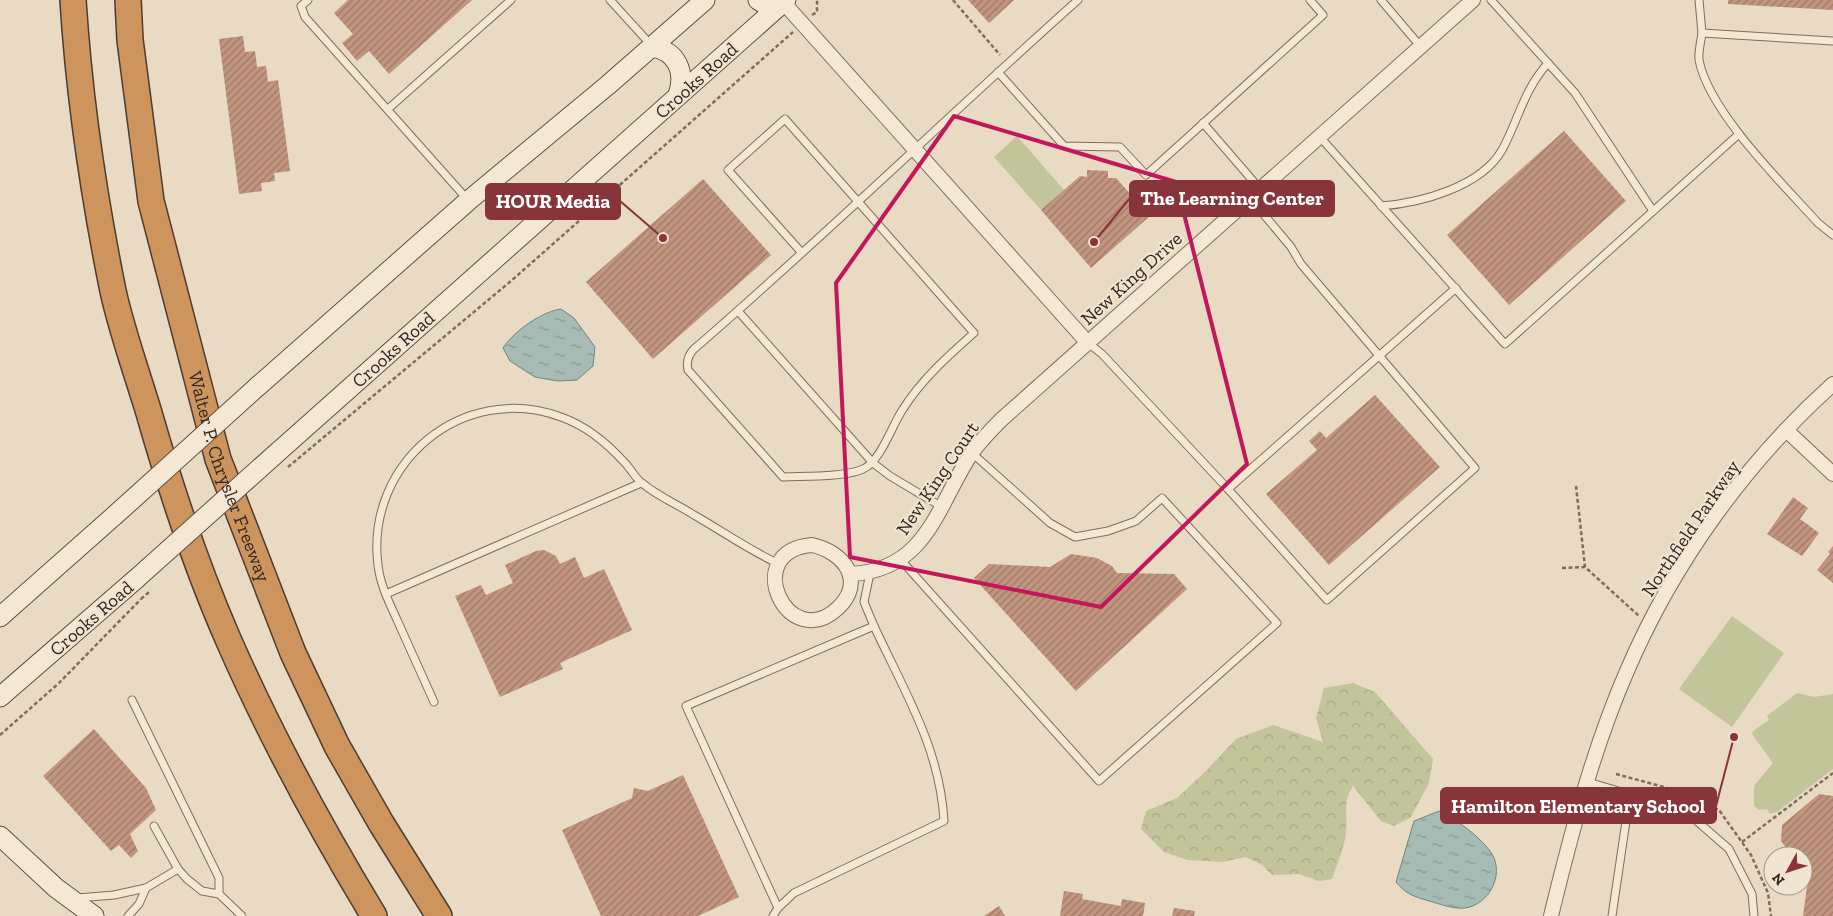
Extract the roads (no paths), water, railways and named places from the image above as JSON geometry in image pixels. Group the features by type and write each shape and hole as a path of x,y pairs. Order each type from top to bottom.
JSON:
{"highway":[{"path":"73,0 76,42 95,184 114,293 174,499 227,638 270,731 322,830 374,916"},
{"name":"Walter P. Chrysler Freeway","path":"128,0 130,40 151,201 218,459 293,652 337,746 381,823 439,916"}],"main road":[{"path":"0,617 468,200 652,47 705,0"},
{"path":"758,0 781,4"},
{"name":"Crooks Road","path":"0,697 136,579 781,4"},
{"path":"652,47 668,52 680,67 682,84 678,95"},
{"path":"0,836 29,865 94,916"}],"street":[{"name":"New King Drive","path":"781,4 916,149 1087,342 1473,0"},
{"name":"New King Court","path":"851,574 870,573 900,559 924,538 972,453 1002,419 1087,342"},
{"name":"Northfield Parkway","path":"1551,916 1588,782 1627,671 1662,600 1684,563 1729,499 1786,430 1833,384"},
{"path":"1786,430 1833,474"},
{"path":"812,546 832,552 851,574 851,588 837,608 827,615 806,618 794,615 778,599 774,580 779,564 794,549 812,546"}],"lane":[{"path":"308,0 301,6 305,17 468,200"},
{"path":"388,109 511,0"},
{"path":"610,0 652,47"},
{"path":"802,253 728,170 786,119 860,202 974,333 930,374 916,391 892,427 873,463 854,472 783,477 688,370 686,363 689,354 860,202 998,72 1078,0"},
{"path":"998,72 1064,146 1120,147 1146,175 1323,15 1310,0"},
{"path":"1381,0 1421,47"},
{"path":"1490,0 1575,92 1653,211"},
{"path":"1700,0 1702,33 1699,58 1705,76 1739,134 1818,222 1833,236"},
{"path":"1702,33 1833,41"},
{"path":"1380,206 1398,204 1461,186 1480,174 1494,162 1502,150 1533,79 1548,63"},
{"path":"1087,342 1102,354 1228,489 1327,600 1475,468 1378,357 1301,264 1255,193 1203,123"},
{"path":"1318,136 1505,344 1739,134"},
{"path":"1228,489 1456,288"},
{"path":"738,311 873,463 890,476 942,508"},
{"path":"434,702 386,594 378,567 376,546 381,512 391,484 405,460 424,441 438,431 465,418 511,409 543,412 561,417 596,435 613,450 641,483 779,564"},
{"path":"900,559 1099,781 1277,623 1162,498 1136,521 1108,531 1075,537 1050,523 972,453"},
{"path":"386,594 641,483"},
{"path":"773,916 778,908 794,893 944,821 943,794 932,750 864,602 870,573"},
{"path":"778,908 686,706 874,626"},
{"path":"132,700 219,878 220,894"},
{"path":"1588,782 1630,794 1691,816 1729,849 1752,894 1754,916"},
{"path":"1612,916 1630,794"},
{"path":"154,826 178,869 202,891 220,894 242,916"},
{"path":"70,899 114,895 146,888 178,869"},
{"path":"128,916 139,904 146,888"}],"water":[{"path":"561,309 574,318 595,347 593,366 577,380 558,381 535,377 510,361 503,348 514,335 537,318"},
{"path":"1439,811 1473,834 1485,845 1494,859 1496,876 1494,884 1485,898 1470,907 1455,908 1419,898 1407,892 1396,882 1414,821"}],"place":[{"name":"HOUR Media","path":"663,238"},
{"name":"The Learning Center","path":"1094,242"},
{"name":"Hamilton Elementary School","path":"1734,737"}]}
